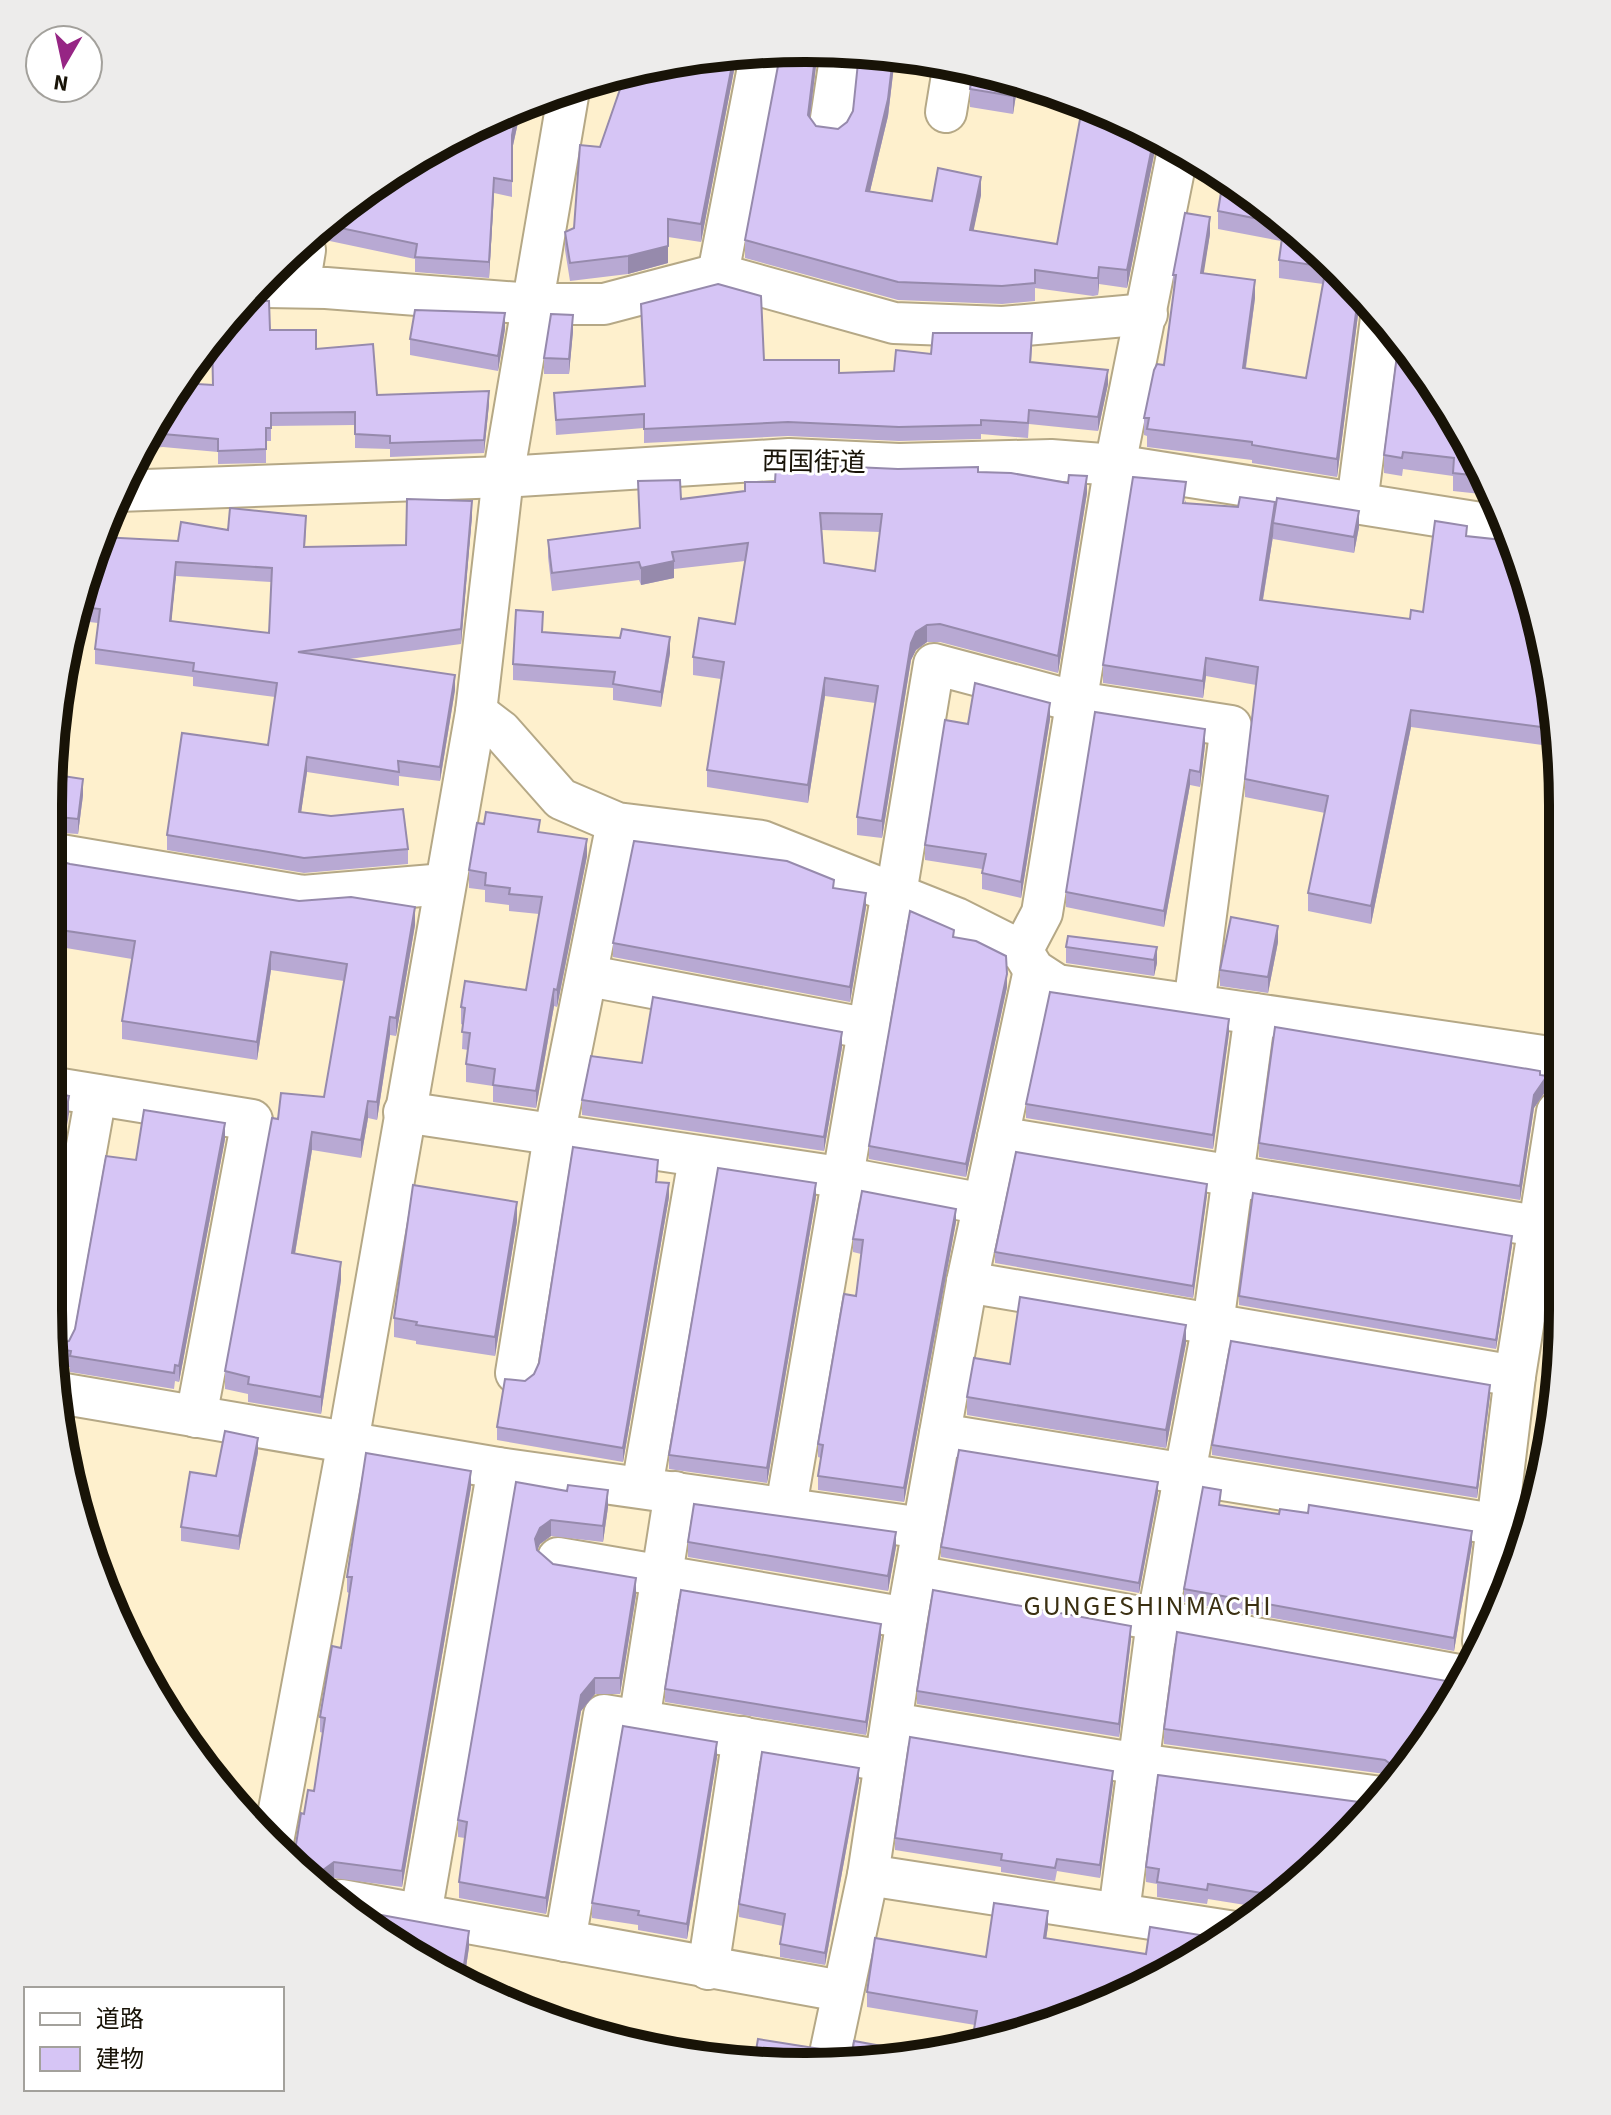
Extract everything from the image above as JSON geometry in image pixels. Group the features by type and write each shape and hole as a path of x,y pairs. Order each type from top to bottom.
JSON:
{"street":[{"path":"830,125 839,63"},
{"path":"718,274 759,64"},
{"path":"946,112 952,76"},
{"path":"275,1830 348,1442 476,712 503,477 567,101"},
{"path":"830,2052 868,1875 907,1618 967,1282 998,1137 1028,960 1042,913 1115,465 1176,161"},
{"path":"290,275 532,304 604,304 718,274 894,323 1003,327 1147,314"},
{"path":"1357,503 1379,333"},
{"name":"西国街道","path":"133,490 503,477 789,459 899,464 1051,460 1115,465 1494,525"},
{"path":"786,1507 934,664 1077,702 1231,726 1194,1005"},
{"path":"476,712 501,731 561,799 617,823 762,841 956,918 1028,960 1057,985 1549,1057"},
{"path":"516,1373 554,1136 589,976 617,823"},
{"path":"62,855 303,896 445,884"},
{"path":"589,976 870,1029"},
{"path":"1119,1912 1157,1621 1182,1474 1213,1324 1255,1014"},
{"path":"62,1089 252,1120 196,1417"},
{"path":"62,1228 96,1095"},
{"path":"404,1112 699,1159 846,1178 984,1204"},
{"path":"998,1137 1537,1226"},
{"path":"1497,1580 1510,1527 1515,1376 1549,1158"},
{"path":"639,1721 659,1577 658,1490 699,1159"},
{"path":"967,1282 1515,1376"},
{"path":"67,1394 498,1468 923,1528"},
{"path":"940,1434 1510,1527"},
{"path":"421,1914 498,1468"},
{"path":"558,1558 907,1618"},
{"path":"915,1576 1453,1674"},
{"path":"565,1941 604,1715 743,1737 888,1742 1139,1764 1368,1795"},
{"path":"708,1969 743,1737"},
{"path":"868,1875 1119,1912 1214,1931"},
{"path":"358,1903 841,1991"}],"building":[{"path":"814,62 808,115 816,126 838,129 847,122 853,111 858,64 892,67 888,99 866,191 932,201 938,168 981,177 970,230 1057,244 1081,115 1152,148 1127,270 1099,267 1098,278 1035,270 1035,283 1002,286 898,282 745,240 779,63"},
{"path":"732,66 701,224 668,219 668,246 628,256 570,263 565,232 574,228 580,145 600,147 621,85"},
{"path":"971,81 1014,92 1013,96 970,89"},
{"path":"515,122 512,181 494,178 489,262 415,257 417,244 339,228 392,187 477,139"},
{"path":"1222,189 1263,220 1218,211"},
{"path":"1185,213 1210,217 1201,273 1255,280 1243,368 1306,378 1325,274 1357,307 1337,459 1252,445 1252,442 1147,429 1149,418 1144,418 1154,370 1157,364 1164,365 1176,275 1173,275"},
{"path":"1282,236 1316,265 1279,260"},
{"path":"718,284 761,296 764,360 839,360 839,373 894,371 896,350 931,354 933,333 1032,333 1030,362 1108,370 1098,417 1029,410 1028,423 981,420 981,425 899,427 788,422 644,429 644,414 556,420 554,393 645,386 641,304"},
{"path":"260,301 269,301 270,330 316,330 316,349 373,344 377,395 489,391 484,440 390,443 390,436 355,434 355,412 271,413 271,428 266,428 266,449 218,451 218,439 162,434 193,384 213,385 212,358"},
{"path":"415,310 505,313 498,356 410,339"},
{"path":"551,314 573,315 569,359 544,358"},
{"path":"1397,356 1424,392 1471,475 1453,473 1454,458 1403,452 1402,458 1384,455"},
{"path":"776,465 898,469 978,467 978,472 1011,473 1068,483 1069,475 1087,476 1058,656 940,624 927,625 916,632 911,643 882,821 857,817 878,686 825,678 808,785 707,770 724,662 693,657 699,618 735,624 748,543 672,552 674,561 641,568 639,562 552,573 548,540 640,528 638,481 680,480 681,499 745,491 745,482 775,482","holes":["820,513 882,514 875,571 824,563"]},
{"path":"1133,477 1186,482 1183,503 1238,507 1240,497 1275,502 1260,600 1410,619 1411,610 1423,612 1435,521 1467,526 1466,536 1499,540 1524,613 1535,660 1545,727 1411,710 1371,906 1308,893 1328,796 1245,779 1258,667 1206,658 1203,681 1103,665"},
{"path":"1277,498 1359,511 1354,537 1273,523"},
{"path":"407,499 472,501 461,629 298,652 455,675 440,767 398,761 399,772 307,757 299,812 331,816 403,809 408,849 304,858 167,835 182,733 268,745 277,683 193,671 194,663 95,649 100,609 89,608 113,538 178,541 181,522 228,530 230,508 306,516 304,547 406,545","holes":["176,562 272,568 269,633 170,621"]},
{"path":"516,610 543,612 542,632 620,638 622,629 670,637 661,692 613,684 615,672 513,664"},
{"path":"975,683 1050,703 1021,882 982,873 986,854 925,845 945,720 968,724"},
{"path":"1095,712 1205,729 1200,772 1190,770 1164,911 1066,892"},
{"path":"63,776 83,779 78,819 62,817"},
{"path":"486,812 540,820 538,832 587,839 557,990 554,989 536,1091 493,1085 495,1069 466,1064 470,1033 462,1032 465,1008 461,1007 465,981 526,990 542,897 509,894 510,888 485,885 486,873 469,870 477,823 484,824"},
{"path":"634,841 787,861 834,880 833,888 866,893 850,987 613,943"},
{"path":"62,862 299,901 351,897 415,907 396,1018 390,1017 377,1102 368,1101 361,1140 312,1132 292,1253 341,1262 321,1397 248,1384 249,1377 225,1371 272,1118 278,1119 281,1093 324,1097 347,964 271,952 257,1042 122,1021 135,941 62,930"},
{"path":"910,911 954,930 953,937 976,941 1006,956 1007,974 966,1164 869,1146"},
{"path":"1231,917 1278,926 1268,977 1220,970"},
{"path":"1068,936 1157,947 1154,960 1066,947"},
{"path":"1050,992 1229,1019 1213,1135 1026,1104"},
{"path":"653,997 842,1032 824,1137 582,1100 591,1056 642,1063"},
{"path":"1275,1027 1540,1071 1540,1075 1547,1076 1534,1095 1520,1186 1259,1143"},
{"path":"62,1094 69,1096 62,1135"},
{"path":"144,1110 225,1123 179,1366 175,1365 174,1373 70,1356 71,1351 64,1350 63,1343 69,1341 75,1329 106,1156 136,1160"},
{"path":"573,1147 658,1160 656,1182 669,1183 623,1448 497,1427 505,1379 525,1381 534,1374 539,1363"},
{"path":"1016,1152 1207,1184 1193,1286 995,1252"},
{"path":"718,1168 816,1183 767,1468 669,1455"},
{"path":"413,1185 517,1202 495,1337 416,1325 417,1322 394,1318"},
{"path":"862,1191 956,1209 904,1488 818,1476 823,1445 818,1444 844,1294 856,1296 863,1240 853,1239"},
{"path":"1253,1193 1512,1236 1496,1340 1239,1296"},
{"path":"1020,1297 1186,1325 1166,1430 967,1397 974,1358 1010,1364"},
{"path":"1231,1341 1490,1385 1477,1488 1212,1445"},
{"path":"225,1431 258,1438 239,1536 181,1527 190,1472 216,1476"},
{"path":"959,1450 1158,1482 1139,1583 941,1547"},
{"path":"366,1453 471,1471 402,1871 334,1862 322,1874 295,1849 308,1790 314,1791 325,1718 320,1717 332,1646 341,1648 352,1577 347,1577"},
{"path":"516,1482 567,1491 568,1485 608,1490 603,1526 551,1520 540,1528 535,1539 537,1550 553,1564 636,1578 620,1678 595,1678 581,1695 546,1898 459,1882 467,1822 458,1820"},
{"path":"1203,1487 1221,1490 1219,1505 1279,1514 1280,1509 1308,1513 1309,1505 1472,1531 1454,1638 1184,1589"},
{"path":"694,1504 896,1532 888,1576 688,1542"},
{"path":"681,1590 881,1624 866,1722 665,1689"},
{"path":"933,1590 1131,1626 1119,1724 917,1691"},
{"path":"1177,1632 1449,1681 1424,1723 1392,1765 1385,1760 1164,1729"},
{"path":"623,1726 717,1742 687,1924 592,1903"},
{"path":"910,1737 1113,1771 1100,1865 1057,1859 1055,1868 1001,1860 1002,1854 895,1838"},
{"path":"762,1752 859,1768 825,1953 780,1944 785,1914 739,1904"},
{"path":"1158,1775 1362,1802 1296,1868 1265,1894 1208,1884 1207,1890 1157,1882 1159,1869 1146,1867"},
{"path":"994,1903 1048,1911 1044,1938 1146,1954 1150,1927 1200,1935 1199,1940 1177,1953 1090,1996 1044,2014 973,2034 977,2011 867,1992 875,1938 986,1957"},
{"path":"372,1913 469,1931 464,1965 453,1963 434,1953"},
{"path":"758,2039 838,2052 806,2053 756,2051"},
{"path":"854,2041 892,2048 852,2051"}],"district":[{"name":"GUNGESHINMACHI","path":"1148,1606"}]}
